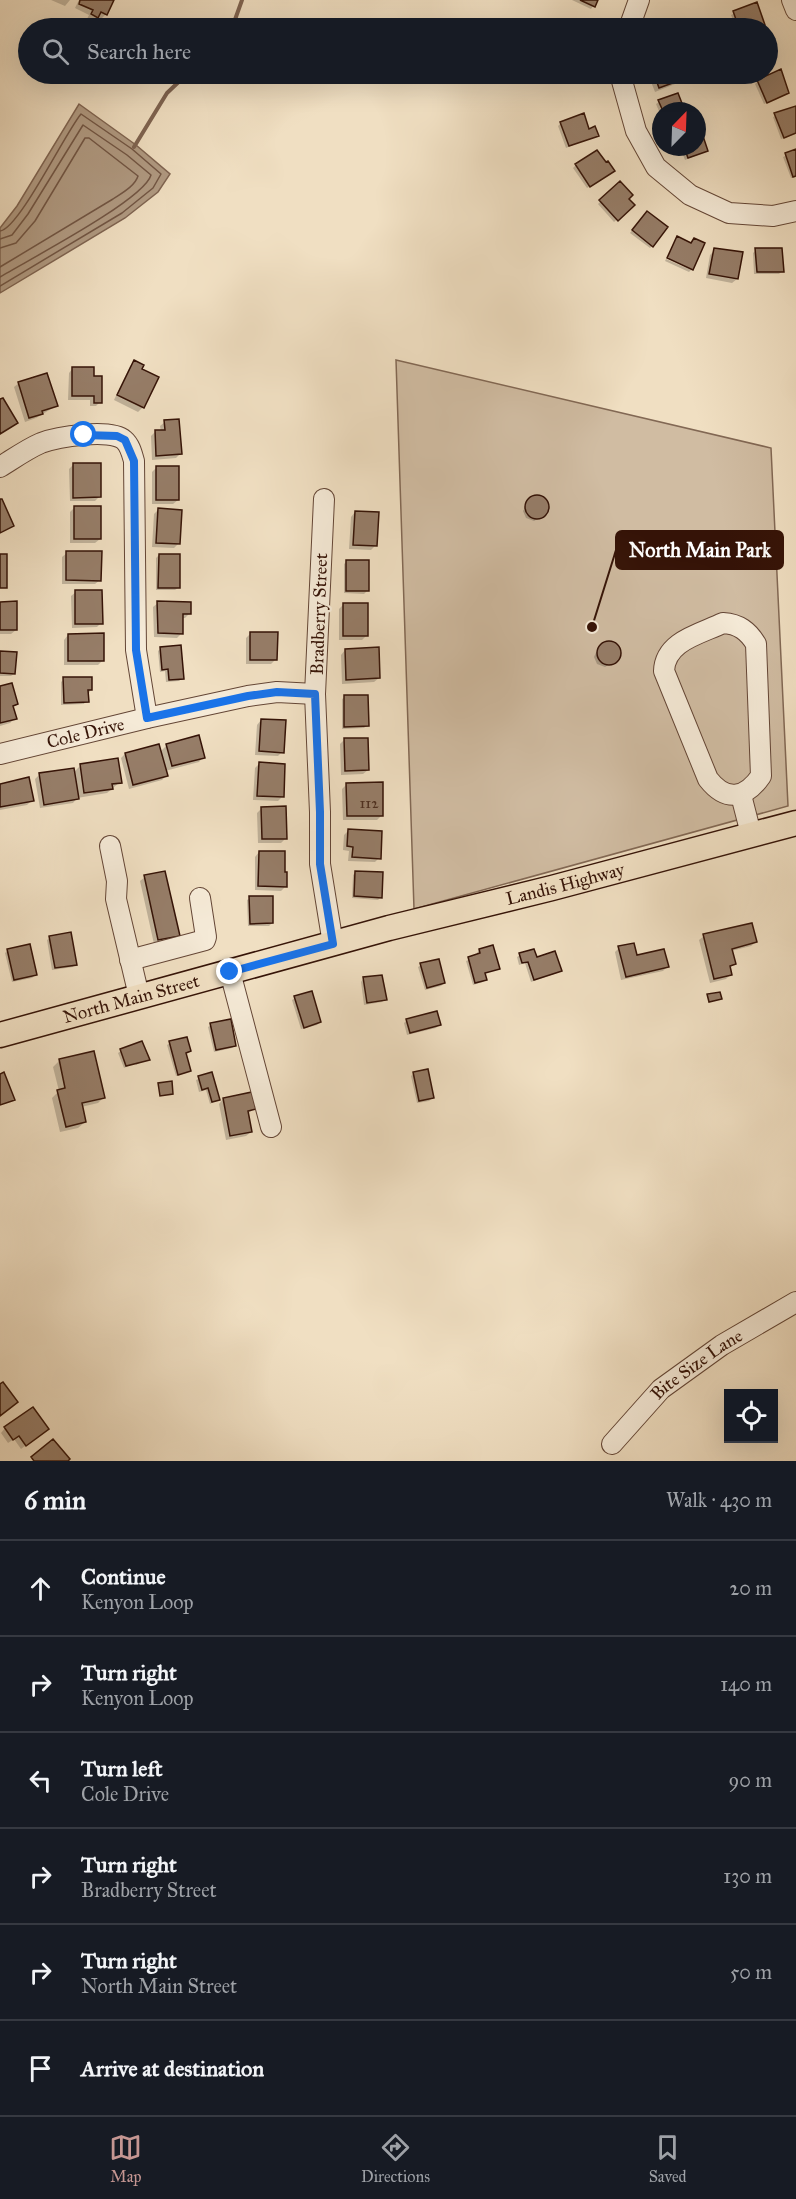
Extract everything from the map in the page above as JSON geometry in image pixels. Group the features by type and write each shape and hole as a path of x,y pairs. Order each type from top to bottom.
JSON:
{"main road":[{"name":"Landis Highway","path":"333,944 796,823"},
{"name":"North Main Street","path":"0,1035 333,944"}],"street":[{"path":"633,18 639,0"},
{"path":"792,0 796,10"},
{"path":"623,84 636,131 656,166 690,195 729,213 773,216 796,211"},
{"path":"0,466 41,443 71,436 117,436 125,440 130,447 134,461 136,650 147,718"},
{"name":"Bradberry Street","path":"324,499 315,694 320,864 333,944"},
{"path":"723,623 744,629 756,644 761,776 750,790 741,795 729,795 720,791 708,779 664,671 672,648 680,642 723,623"},
{"name":"Cole Drive","path":"0,754 248,696 277,692 315,694"},
{"path":"741,795 751,834"},
{"path":"110,846 117,881 116,899 139,996"},
{"path":"130,960 205,940 200,898"},
{"path":"230,972 270,1127"},
{"name":"Bite Size Lane","path":"612,1444 661,1389 722,1345 796,1302"}],"shaded area":[{"path":"396,360 771,448 788,806 414,909"}],"water":[{"path":"79,104 136,145 170,174 158,192 125,218 0,293 0,228 17,206"}],"building":[{"path":"80,0 114,0 107,15 101,12 98,18 91,14 93,10 79,4"},
{"path":"580,0 598,0 595,7"},
{"path":"757,2 763,18 735,18 733,11"},
{"path":"781,69 789,93 767,103 759,84 778,84 778,70"},
{"path":"658,84 670,84 659,88"},
{"path":"678,93 682,102 659,102 658,100"},
{"path":"796,106 796,133 784,138 774,113"},
{"path":"584,113 589,129 595,126 599,136 569,146 560,122"},
{"path":"796,149 796,176 793,177 785,153"},
{"path":"597,150 615,171 590,187 575,164"},
{"path":"620,181 633,195 629,199 635,205 618,221 599,200"},
{"path":"647,211 668,227 653,247 632,230"},
{"path":"677,236 691,243 694,238 705,243 693,270 667,258"},
{"path":"714,248 743,252 738,279 709,274"},
{"path":"755,248 782,248 784,272 757,272"},
{"path":"134,360 144,365 142,369 159,377 144,408 117,395"},
{"path":"72,367 94,367 94,376 102,376 102,403 94,403 94,396 72,396"},
{"path":"47,373 58,406 29,418 18,382"},
{"path":"3,398 18,423 0,434 0,399"},
{"path":"179,419 182,454 156,456 155,430 165,430 164,420"},
{"path":"73,463 101,463 101,497 73,498"},
{"path":"156,466 179,466 179,500 156,500"},
{"path":"537,495 545,499 549,507 545,515 537,519 529,515 525,507 529,499"},
{"path":"0,499 14,526 0,533"},
{"path":"74,506 101,506 101,539 74,539"},
{"path":"158,508 182,510 180,544 156,543"},
{"path":"355,511 379,512 377,546 353,545"},
{"path":"66,551 102,551 101,581 66,580"},
{"path":"0,554 7,554 7,588 0,588"},
{"path":"159,554 180,554 180,588 158,588"},
{"path":"346,560 369,560 369,591 346,591"},
{"path":"75,590 102,590 103,624 75,624"},
{"path":"17,601 17,630 0,630 0,602"},
{"path":"157,601 191,602 191,614 183,614 183,634 158,633"},
{"path":"343,603 368,603 368,636 343,636"},
{"path":"250,632 278,632 277,660 250,660"},
{"path":"104,633 104,661 68,661 68,634"},
{"path":"609,641 614,642 620,648 620,658 614,664 609,665 604,664 598,658 597,653 598,648 604,642"},
{"path":"181,645 184,679 169,680 168,669 162,670 160,647"},
{"path":"379,647 380,678 346,680 345,649"},
{"path":"0,651 17,652 15,674 0,673"},
{"path":"63,677 92,677 92,690 88,690 89,702 64,703"},
{"path":"12,683 18,704 13,706 17,719 0,723 0,686"},
{"path":"344,695 368,695 369,726 344,727"},
{"path":"261,719 286,720 284,753 259,751"},
{"path":"199,735 205,758 172,766 166,744"},
{"path":"344,738 368,738 369,770 345,771"},
{"path":"159,744 168,776 133,785 125,753"},
{"path":"118,758 122,783 112,784 113,789 84,793 80,764"},
{"path":"259,762 285,764 284,797 257,796"},
{"path":"74,768 79,799 44,805 39,773"},
{"path":"29,777 34,801 0,807 0,784"},
{"path":"383,782 383,816 347,816 346,783"},
{"path":"286,806 287,839 262,839 261,807"},
{"path":"348,829 382,831 381,859 352,857 353,847 347,846"},
{"path":"259,851 285,851 287,887 258,886"},
{"path":"165,871 180,936 158,940 144,875"},
{"path":"355,871 383,872 382,898 354,896"},
{"path":"249,896 273,896 273,923 250,924"},
{"path":"752,923 757,942 732,949 736,964 730,966 732,975 714,979 703,934"},
{"path":"71,932 77,965 55,968 49,936"},
{"path":"634,943 637,955 664,949 669,967 626,977 618,946"},
{"path":"30,944 37,975 14,980 7,949"},
{"path":"493,945 500,969 485,973 487,980 475,983 468,957 480,953 479,949"},
{"path":"534,949 537,957 555,951 562,971 534,980 528,962 522,963 519,953"},
{"path":"439,959 445,983 427,988 420,963"},
{"path":"382,975 387,1000 367,1003 363,977"},
{"path":"312,991 321,1022 304,1028 294,996"},
{"path":"720,992 722,999 709,1002 707,994"},
{"path":"437,1011 441,1025 410,1033 406,1019"},
{"path":"231,1019 236,1046 216,1050 210,1023"},
{"path":"187,1037 191,1051 186,1053 191,1071 178,1075 169,1041"},
{"path":"142,1041 150,1060 126,1066 120,1049"},
{"path":"94,1051 105,1098 82,1103 86,1122 66,1127 57,1090 65,1088 59,1059"},
{"path":"428,1069 434,1098 419,1101 413,1072"},
{"path":"4,1072 15,1100 0,1105 0,1074"},
{"path":"212,1072 220,1100 212,1102 208,1088 202,1090 198,1076"},
{"path":"172,1081 173,1094 160,1096 158,1083"},
{"path":"252,1092 256,1109 248,1111 252,1132 230,1136 223,1098"},
{"path":"3,1382 18,1402 0,1416 0,1384"},
{"path":"33,1407 49,1429 26,1446 19,1436 13,1440 4,1427"},
{"path":"53,1439 70,1459 68,1461 34,1461 31,1457"}],"waterway":[{"path":"236,18 242,0"},
{"path":"134,147 167,93 176,84"}],"place":[{"name":"North Main Park","path":"592,627"}],"route":[{"path":"84,435 117,436 125,440 130,447 134,461 136,650 147,718 248,696 277,692 315,694 320,864 333,944 230,972"}]}
